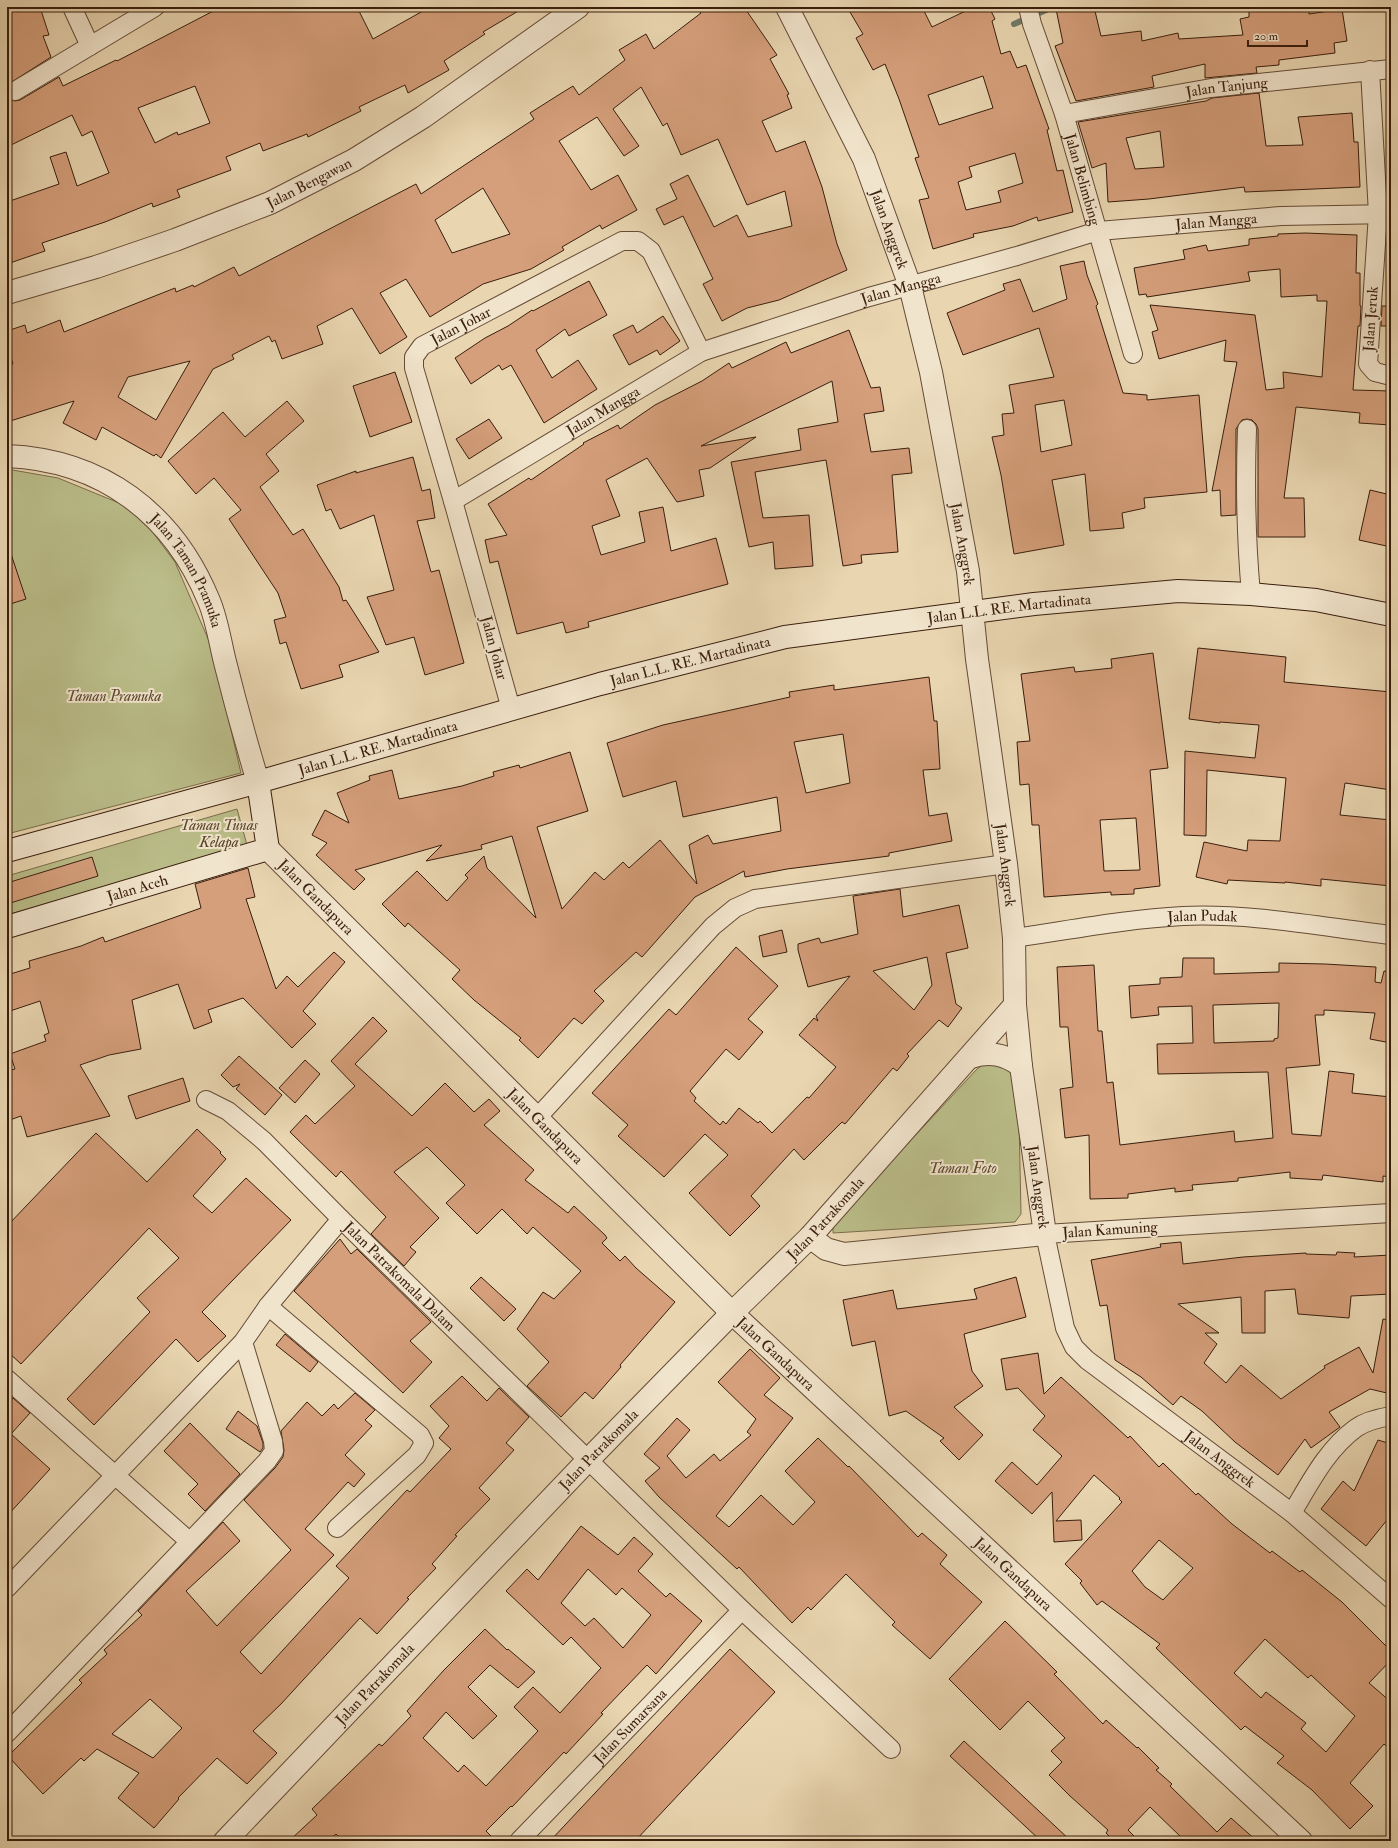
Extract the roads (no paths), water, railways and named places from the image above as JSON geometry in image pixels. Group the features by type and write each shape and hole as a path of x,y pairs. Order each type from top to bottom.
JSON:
{"street":[{"path":"72,7 90,46"},
{"path":"15,91 155,7"},
{"name":"Jalan Bengawan","path":"7,293 96,267 175,240 270,203 354,160 423,117 578,7"},
{"name":"Jalan Anggrek","path":"787,7 864,159 910,286 931,372 968,572 977,660 1006,864 1014,938 1015,1005 1022,1066 1045,1234 1065,1328 1074,1347 1087,1360 1292,1513 1391,1598"},
{"name":"Jalan Belimbing","path":"1030,16 1064,114 1133,354"},
{"name":"Jalan Tanjung","path":"1064,114 1211,88 1370,70 1391,69"},
{"name":"Jalan Jeruk","path":"1370,70 1384,214 1368,364 1383,374"},
{"name":"Jalan Mangga","path":"453,501 700,352 869,297 1098,231 1281,216 1384,214"},
{"name":"Jalan Johar","path":"510,709 453,501 414,368 414,357 422,346 622,241 638,241 651,251 700,352"},
{"path":"1247,429 1245,489 1247,556 1252,594"},
{"name":"Jalan Taman Pramuka","path":"7,456 32,457 54,462 104,480 134,499 167,530 193,566 210,602 258,782 268,849"},
{"name":"Jalan L.L. RE. Martadinata","path":"7,851 258,782 607,682 785,637 1034,604 1178,592 1252,594 1316,600 1391,615"},
{"name":"Jalan Aceh","path":"7,927 268,849"},
{"name":"Jalan Gandapura","path":"268,849 732,1313 1301,1841"},
{"path":"537,1118 708,932 735,908 755,899 1006,864"},
{"name":"Jalan Pudak","path":"1014,938 1138,920 1183,916 1238,916 1391,935"},
{"name":"Jalan Patrakomala","path":"225,1841 589,1460 732,1313 810,1237 971,1057 1015,1005"},
{"path":"971,1057 992,1053 1013,1059 1022,1066"},
{"name":"Jalan Patrakomala Dalam","path":"206,1100 228,1111 264,1141 341,1220 589,1460"},
{"name":"Jalan Kamuning","path":"810,1237 826,1249 844,1254 1045,1234 1391,1213"},
{"path":"7,1588 243,1342 268,1306 341,1220"},
{"path":"268,1306 420,1435 424,1443 417,1455 337,1528"},
{"path":"7,1733 189,1541 267,1462 274,1451 274,1441 243,1342"},
{"path":"7,1379 189,1541"},
{"path":"1292,1513 1326,1458 1345,1438 1362,1425 1374,1420 1391,1416"},
{"path":"589,1460 742,1610 891,1749"},
{"name":"Jalan Sumarsana","path":"519,1841 742,1610"}],"waterway":[{"path":"1014,24 1053,7"}],"park label":[{"name":"Taman Pramuka","path":"114,696"},
{"name":"Taman Tunas Kelapa","path":"219,834"},
{"name":"Taman Foto","path":"963,1168"}]}
